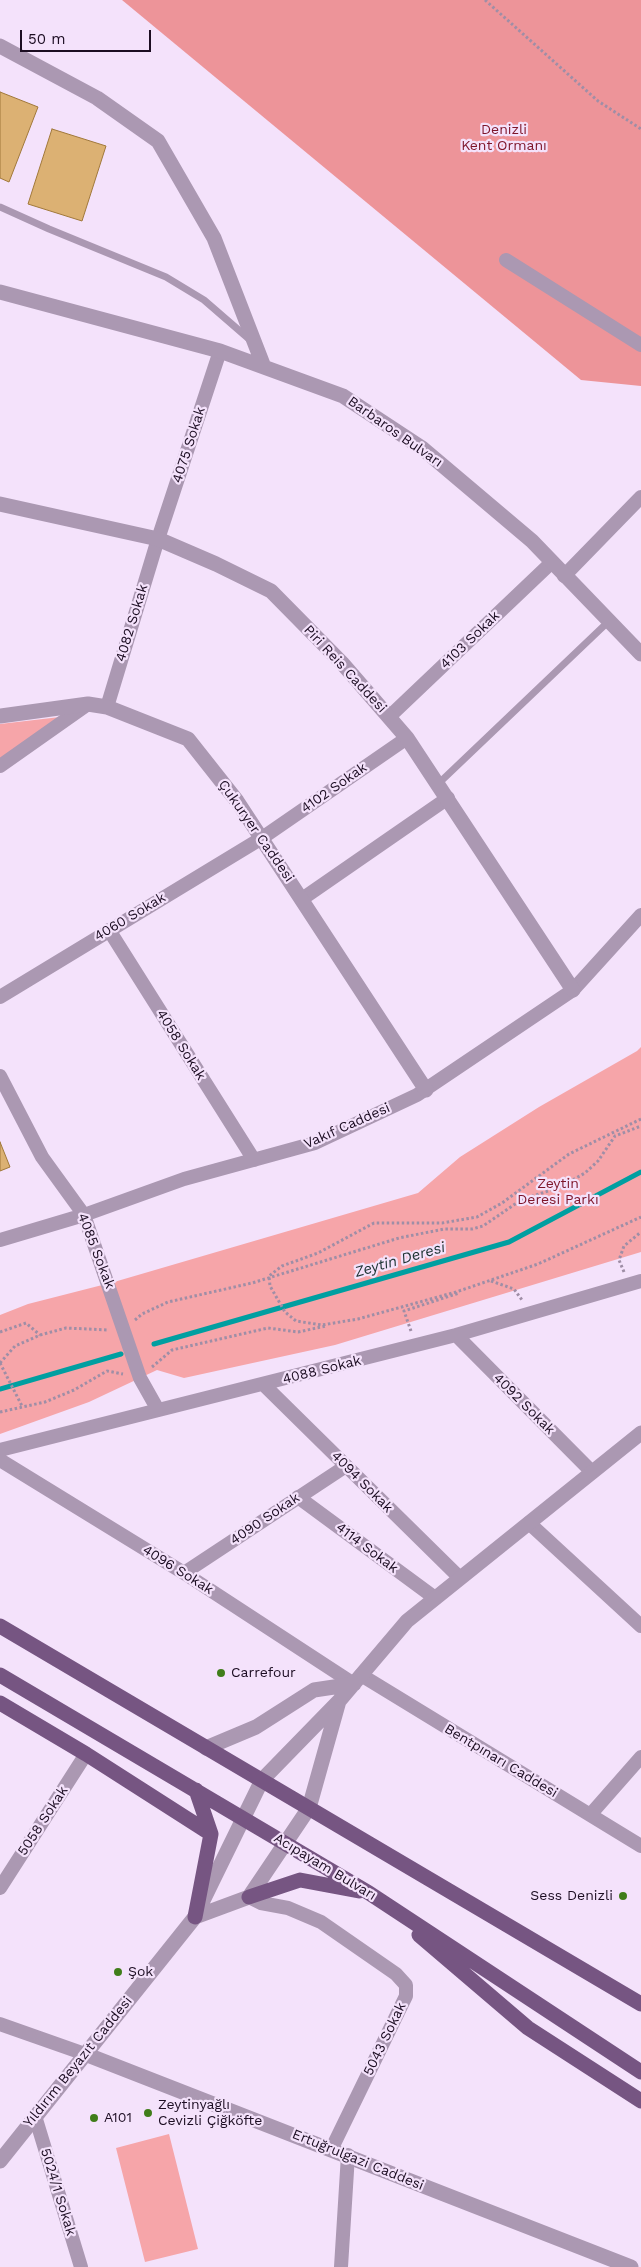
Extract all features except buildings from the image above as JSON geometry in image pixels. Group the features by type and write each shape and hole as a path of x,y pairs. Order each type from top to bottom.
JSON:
{"main road":[{"path":"0,1626 641,2004"},
{"name":"Acıpayam Bulvarı","path":"0,1675 369,1893 641,2072"},
{"path":"0,1703 86,1754 211,1834"},
{"path":"195,1917 211,1834 196,1790"},
{"path":"249,1897 300,1880 369,1893 528,2028 641,2102"}],"street":[{"path":"0,46 97,98 158,142 214,238 264,367"},
{"path":"506,260 641,345"},
{"name":"Barbaros Bulvarı","path":"0,292 220,351 343,396 422,448 532,542 641,654"},
{"name":"4075 Sokak","path":"158,539 220,351"},
{"path":"564,576 641,497"},
{"name":"Piri Reis Caddesi","path":"0,504 158,539 216,564 271,591 342,663 407,738 573,990"},
{"name":"4082 Sokak","path":"107,706 158,539"},
{"name":"4103 Sokak","path":"390,717 551,563"},
{"path":"0,766 88,704"},
{"name":"Çukuryer Caddesi","path":"0,716 88,704 107,706 188,739 237,801 426,1090"},
{"name":"4102 Sokak","path":"262,838 407,738"},
{"path":"302,899 448,798"},
{"name":"4060 Sokak","path":"0,998 108,930 262,838"},
{"name":"Vakıf Caddesi","path":"0,1240 84,1214 184,1179 315,1143 426,1090 573,990 641,915"},
{"name":"4058 Sokak","path":"108,930 254,1160"},
{"name":"4085 Sokak","path":"0,1076 4,1091 42,1158 84,1214 140,1378 158,1410"},
{"name":"4088 Sokak","path":"0,1450 416,1346 635,1282"},
{"name":"4092 Sokak","path":"456,1335 592,1472"},
{"name":"4094 Sokak","path":"264,1385 460,1578"},
{"name":"Yıldırım Beyazıt Caddesi","path":"0,2161 195,1917 262,1780 340,1700 407,1621 641,1433"},
{"name":"4096 Sokak","path":"0,1460 357,1679"},
{"name":"4090 Sokak","path":"184,1573 346,1466"},
{"name":"4114 Sokak","path":"298,1497 435,1598"},
{"path":"529,1523 641,1626"},
{"path":"206,1748 256,1728 314,1690 357,1679"},
{"name":"Bentpınarı Caddesi","path":"357,1679 641,1846"},
{"path":"195,1917 249,1897 309,1808 340,1700"},
{"name":"5058 Sokak","path":"0,1888 86,1754"},
{"path":"590,1815 641,1757"},
{"name":"5043 Sokak","path":"249,1897 260,1903 288,1908 321,1922 396,1974 406,1984 406,1996 332,2148"},
{"path":"0,2024 85,2054"},
{"name":"Ertuğrulgazi Caddesi","path":"85,2054 332,2148 348,2156 631,2267"},
{"name":"5024/1 Sokak","path":"35,2116 81,2267"},
{"path":"341,2267 348,2156"}],"lane":[{"path":"0,207 166,277 204,300 255,344"},
{"path":"438,784 609,621"}],"path":[{"path":"485,0 598,101 641,129"},
{"path":"269,1278 282,1266 318,1253 374,1222 442,1223 477,1217 502,1203 569,1154 641,1119"},
{"path":"22,1406 0,1363 14,1346 40,1335 66,1328 125,1330 142,1314 168,1302 269,1278 399,1238 444,1229 472,1230 484,1226 521,1200 560,1187 586,1173 598,1161 615,1136 641,1126"},
{"path":"416,1346 404,1311 455,1295 484,1282 538,1264 641,1217"},
{"path":"635,1282 619,1260 624,1246 641,1232"},
{"path":"269,1278 275,1295 285,1312 296,1321 322,1325 358,1319 475,1286"},
{"path":"484,1282 493,1281 514,1289 531,1313"},
{"path":"0,1412 45,1402 74,1390 107,1371 140,1378 172,1350 268,1328 298,1332 370,1316"},
{"path":"0,1332 26,1323 40,1335"}],"green space":[{"name":"Denizli Kent Ormanı","path":"122,0 641,0 641,386 581,380"},
{"path":"60,717 0,761 0,724"},
{"name":"Zeytin Deresi Parkı","path":"641,1047 641,1252 335,1345 184,1378 157,1370 89,1402 0,1434 0,1315 28,1304 114,1282 418,1193 460,1157 539,1107"},
{"path":"169,2134 198,2249 145,2262 116,2148"}],"waterway":[{"name":"Zeytin Deresi","path":"154,1344 509,1242 641,1172"},
{"name":"Zeytin Deresi","path":"0,1389 121,1354"}],"place":[{"name":"Carrefour","path":"221,1673"},
{"name":"Sess Denizli","path":"623,1896"},
{"name":"Şok","path":"118,1972"},
{"name":"Zeytinyağlı Cevizli Çiğköfte","path":"148,2113"},
{"name":"A101","path":"94,2118"}]}
